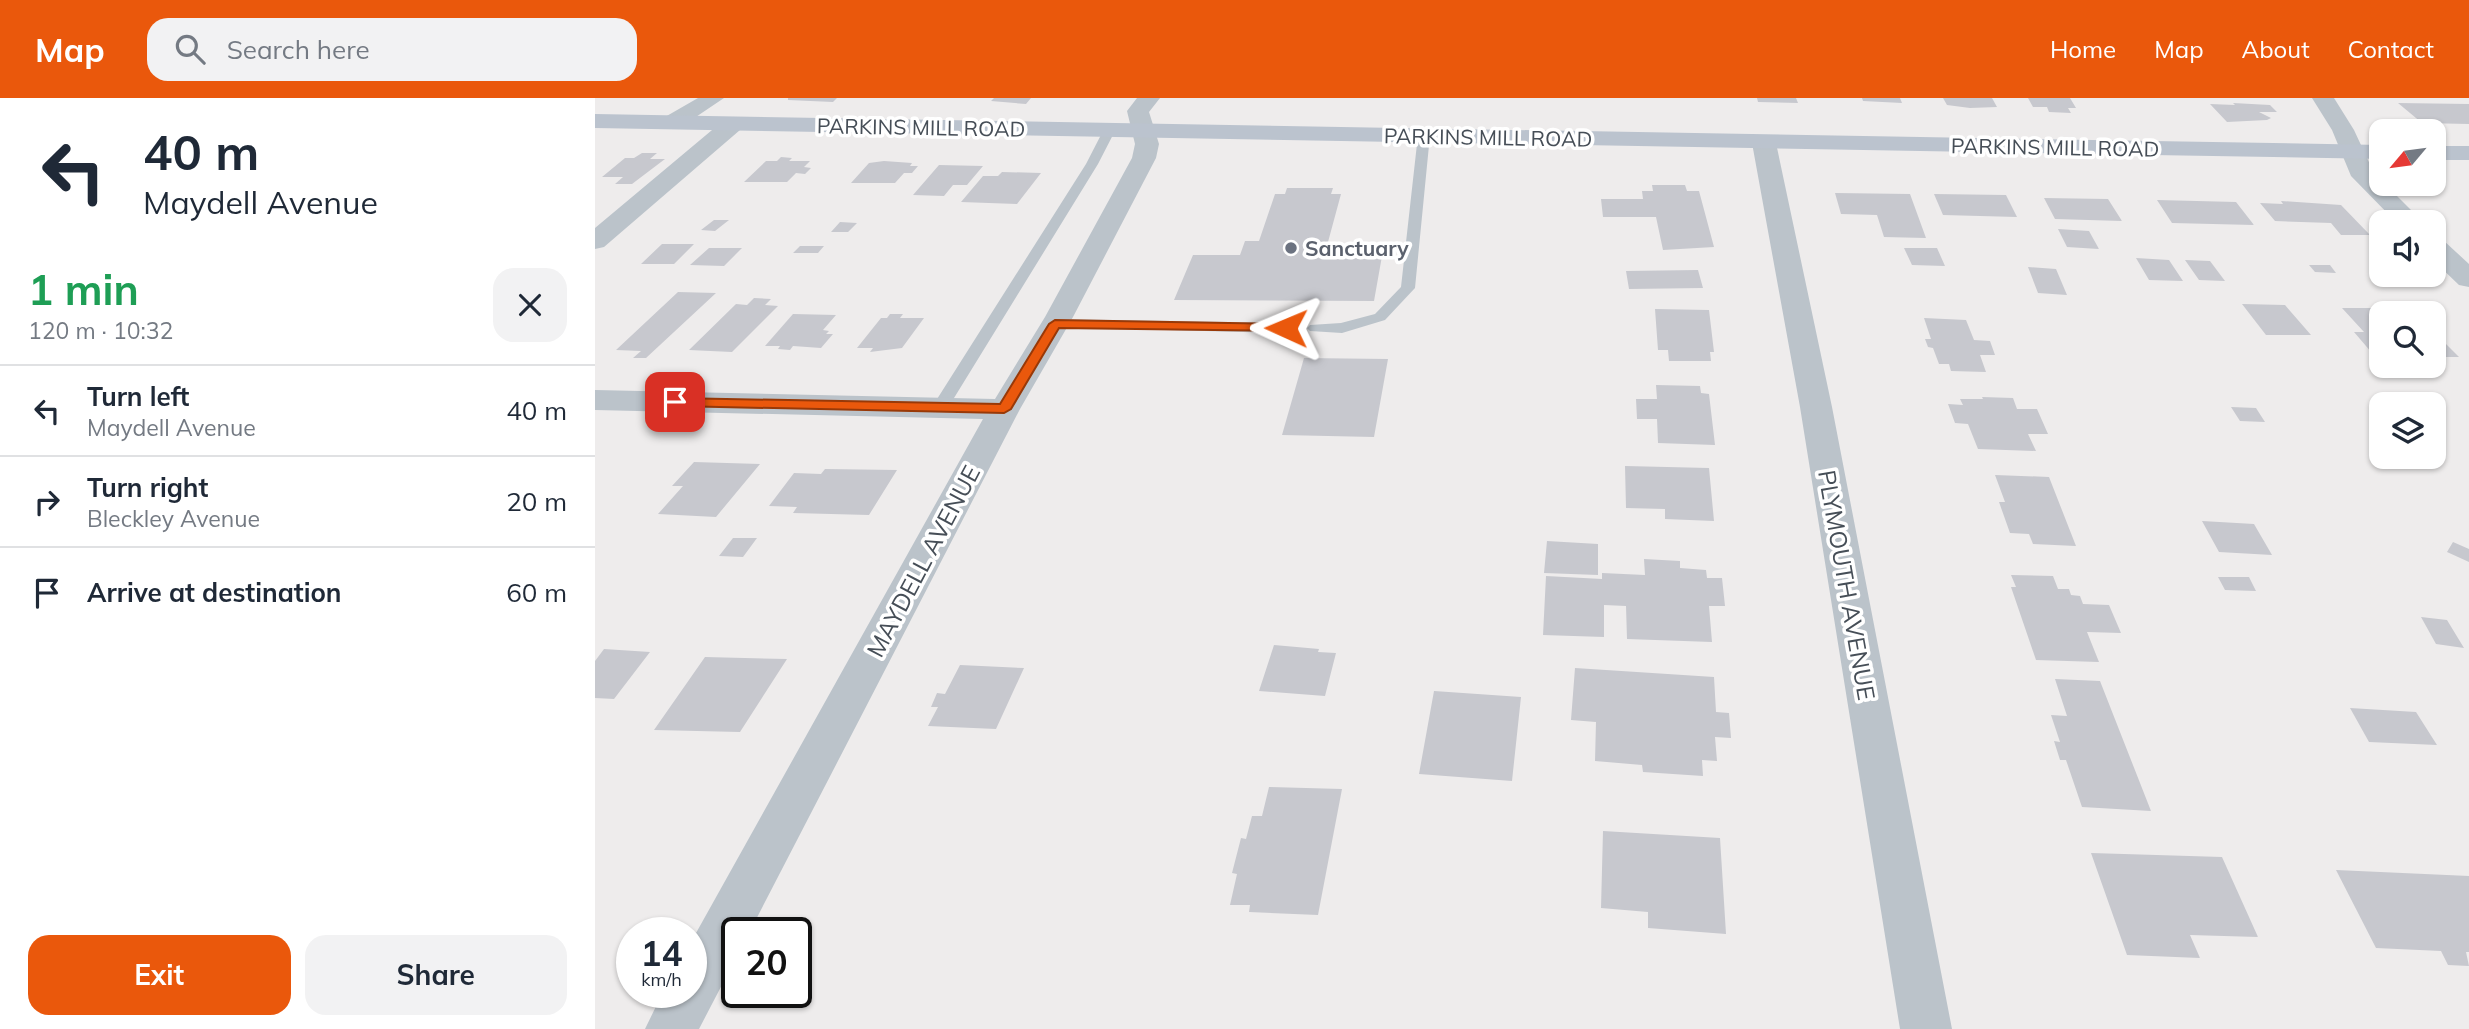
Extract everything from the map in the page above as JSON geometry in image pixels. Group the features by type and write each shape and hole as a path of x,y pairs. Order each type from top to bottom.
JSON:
{"street":[{"path":"673,122 713,98"},
{"path":"2323,98 2343,130 2363,176 2398,210"},
{"name":"PARKINS MILL ROAD","path":"595,121 732,125 1134,119 1424,135 2369,152"},
{"name":"MAYDELL AVENUE","path":"707,962 1004,409 1055,324 1144,158 1147,144 1134,119"},
{"path":"595,241 732,125"},
{"name":"PLYMOUTH AVENUE","path":"1764,143 1816,407 1926,1029"},
{"path":"2447,153 2469,153"},
{"path":"2446,257 2469,279"},
{"path":"595,400 1004,409"},
{"name":"MAYDELL AVENUE","path":"671,1029 682,1008"}],"lane":[{"path":"940,407 1092,164 1134,119"},
{"path":"1315,328 1342,328 1380,317 1408,288 1424,135"},
{"path":"1055,324 1286,328"}],"building":[{"path":"788,98 837,98 833,102"},
{"path":"994,98 1031,98 1026,104 991,101"},
{"path":"1757,98 1796,98 1798,103 1758,102"},
{"path":"1862,98 1900,98 1902,103 1863,101"},
{"path":"1943,98 1992,98 1997,107 1947,105"},
{"path":"2028,98 2070,98 2076,108 2068,108 2071,113 2049,112 2047,107 2033,107"},
{"path":"2233,103 2270,105 2277,112 2259,112 2271,118 2267,120 2227,122 2210,104 2235,105"},
{"path":"2398,103 2469,104 2469,124 2447,124 2447,119 2417,119"},
{"path":"642,153 657,153 650,159 665,159 632,184 615,184 623,177 602,177 625,158 634,158"},
{"path":"781,157 792,158 789,161 810,161 804,167 811,168 805,174 796,173 787,182 744,182 766,161 777,161"},
{"path":"884,161 918,166 912,173 904,173 895,183 851,183 869,163"},
{"path":"939,165 983,166 967,185 953,185 944,196 913,195"},
{"path":"1002,172 1041,173 1017,204 961,202 983,176 998,176"},
{"path":"1652,185 1685,185 1687,191 1699,191 1714,247 1663,250 1656,217 1603,217 1601,199 1643,199 1642,191 1653,191"},
{"name":"Sanctuary","path":"1287,188 1333,188 1331,194 1341,194 1328,242 1341,242 1338,256 1382,256 1374,301 1174,300 1193,255 1240,255 1245,241 1259,241 1275,194 1285,194"},
{"path":"1835,193 1910,194 1926,238 1884,237 1877,215 1841,214"},
{"path":"1934,194 2006,195 2017,217 1943,215"},
{"path":"2044,198 2108,199 2122,221 2055,219"},
{"path":"2157,200 2236,202 2254,225 2172,223"},
{"path":"2281,201 2341,205 2369,235 2341,235 2331,223 2275,221 2260,203 2283,204"},
{"path":"714,220 729,220 715,231 701,230"},
{"path":"840,222 857,223 848,232 831,232"},
{"path":"2058,229 2089,231 2099,249 2067,247"},
{"path":"662,244 694,244 674,264 641,264"},
{"path":"800,246 824,246 818,253 793,253"},
{"path":"709,248 742,248 724,266 690,265"},
{"path":"1904,248 1937,248 1945,266 1912,265"},
{"path":"2136,258 2169,260 2183,281 2149,280"},
{"path":"2185,260 2210,261 2225,281 2199,280"},
{"path":"2309,265 2330,265 2336,273 2315,272"},
{"path":"2028,267 2056,269 2067,295 2038,293"},
{"path":"1698,270 1703,288 1629,289 1626,271"},
{"path":"678,292 716,293 646,358 633,358 641,351 616,350"},
{"path":"754,298 771,299 765,305 778,306 732,352 689,350 736,304 747,305"},
{"path":"2242,304 2285,305 2311,335 2266,335"},
{"path":"2342,308 2369,308 2369,350 2354,332 2364,332"},
{"path":"1655,309 1709,310 1714,352 1710,352 1711,361 1669,361 1668,350 1658,350"},
{"path":"793,314 836,315 823,330 829,331 826,334 833,334 821,348 793,346 790,350 778,349 780,346 765,346"},
{"path":"890,314 903,314 900,318 924,318 902,348 870,352 873,348 857,348 881,318 887,318"},
{"path":"1924,318 1966,320 1974,340 1990,341 1995,355 1980,355 1986,372 1951,371 1949,364 1939,364 1933,348 1928,347 1925,339 1931,339"},
{"path":"2446,344 2459,357 2446,357"},
{"path":"1304,358 1388,359 1374,437 1282,435"},
{"path":"1656,385 1700,386 1701,393 1709,394 1715,445 1658,443 1657,419 1637,419 1636,399 1657,399"},
{"path":"1982,397 2013,398 2017,409 2037,409 2048,434 2028,434 2036,451 1978,449 1968,424 1955,423 1948,404 1963,405 1960,399 1983,399"},
{"path":"2231,407 2256,408 2265,422 2240,421"},
{"path":"694,462 760,464 716,517 658,514 683,486 672,486"},
{"path":"1625,466 1709,468 1714,521 1665,519 1665,509 1626,508"},
{"path":"825,469 897,470 869,515 793,513 797,507 769,506 794,473 821,474"},
{"path":"1995,475 2049,477 2076,546 2033,544 2029,534 2010,533 1999,502 2005,502"},
{"path":"2202,521 2254,524 2272,555 2219,552"},
{"path":"733,538 757,538 743,557 719,556"},
{"path":"1547,541 1598,544 1598,575 1544,573"},
{"path":"2453,542 2469,549 2469,562 2447,552"},
{"path":"1644,559 1680,561 1680,568 1706,570 1707,578 1722,578 1725,606 1709,606 1712,642 1627,639 1626,606 1604,605 1604,637 1543,635 1546,576 1602,579 1602,573 1645,575"},
{"path":"2011,575 2053,576 2058,589 2069,589 2071,595 2080,596 2083,604 2109,605 2121,633 2087,632 2099,662 2036,660 2011,587 2016,587"},
{"path":"2218,577 2249,577 2256,591 2225,590"},
{"path":"2421,617 2447,620 2464,648 2436,644"},
{"path":"1274,645 1336,653 1325,696 1259,691"},
{"path":"604,649 650,652 614,699 595,698 595,661"},
{"path":"705,657 787,659 740,732 654,730"},
{"path":"960,665 1024,668 996,729 928,726 938,707 931,707 937,693 945,694"},
{"path":"1575,668 1714,677 1716,712 1729,713 1731,738 1715,737 1717,761 1702,760 1703,776 1643,772 1642,765 1595,761 1596,722 1571,720"},
{"path":"2055,679 2100,681 2151,811 2082,807 2066,760 2060,760 2054,741 2060,742 2051,715 2067,716"},
{"path":"1434,691 1521,697 1512,781 1419,774"},
{"path":"2350,708 2416,712 2437,745 2369,742"},
{"path":"1269,787 1342,789 1318,915 1249,912 1250,905 1230,905 1237,874 1232,873 1241,838 1246,839 1252,816 1262,816"},
{"path":"1603,831 1720,838 1726,934 1648,928 1648,912 1601,908"},
{"path":"2091,853 2222,857 2258,937 2190,935 2200,958 2127,955"},
{"path":"2336,870 2469,876 2469,952 2466,952 2469,966 2448,965 2441,951 2376,948"}],"place":[{"name":"Sanctuary","path":"1291,248"}],"route":[{"path":"675,402 1004,409 1055,324 1286,328"}]}
